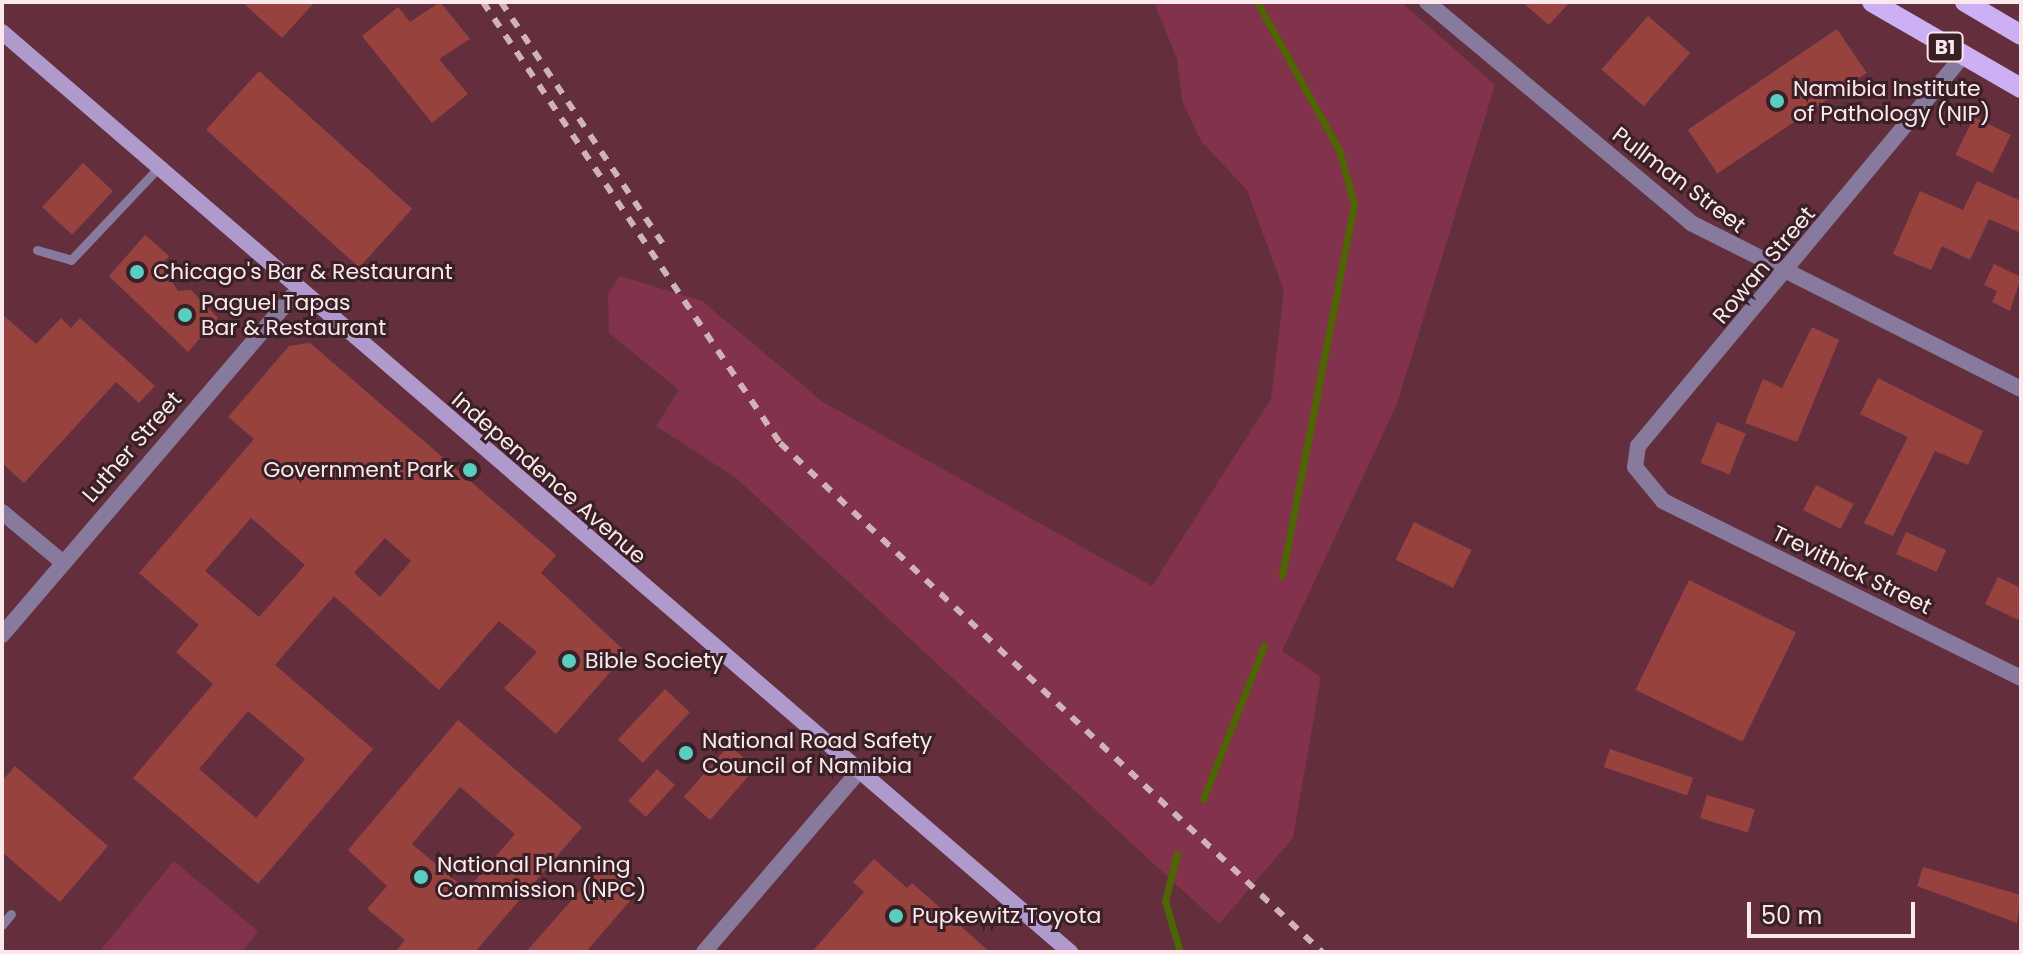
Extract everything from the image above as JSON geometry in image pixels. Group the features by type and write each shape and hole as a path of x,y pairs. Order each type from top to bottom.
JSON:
{"main road":[{"name":"B1","path":"1872,2 1962,57 2021,88"},
{"name":"B1","path":"1965,2 2021,35"},
{"name":"Independence Avenue","path":"2,32 1070,952"}],"street":[{"name":"Pullman Street","path":"1427,2 1691,223 1785,276 2021,389"},
{"name":"Rowan Street","path":"1663,501 1635,467 1638,446 1785,276 1962,57"},
{"name":"Luther Street","path":"2,635 61,561 298,290"},
{"name":"Trevithick Street","path":"1663,501 2021,678"},
{"path":"2,512 61,561"},
{"path":"704,952 861,769"}],"lane":[{"path":"37,250 71,260 158,168"},
{"path":"2,925 11,914"}],"shaded area":[{"path":"1154,2 1401,2 1495,85 1397,404 1282,651 1321,677 1293,838 1219,924 736,478 656,426 679,390 609,333 608,294 620,276 702,301 823,402 1152,586 1271,399 1284,291 1247,190 1201,141 1182,101 1177,59"},
{"path":"174,861 258,931 242,952 99,952"}],"building":[{"path":"242,2 315,2 282,38"},
{"path":"440,2 470,39 439,59 468,94 432,123 362,36 398,7 410,22"},
{"path":"1522,2 1570,2 1549,25"},
{"path":"1648,16 1690,53 1644,106 1601,70"},
{"name":"Namibia Institute of Pathology (NIP)","path":"1837,29 1867,73 1717,174 1688,130"},
{"path":"259,71 412,209 359,268 206,130"},
{"path":"1974,117 2011,135 1992,173 1956,155"},
{"path":"83,163 113,191 72,235 42,207"},
{"path":"1977,181 2021,201 2021,233 1989,219 1970,260 1942,246 1931,270 1893,254 1920,191 1963,210"},
{"path":"145,235 169,256 161,265 178,291 191,290 218,318 188,352 109,276"},
{"path":"1994,264 2021,277 2010,311 1992,302 1997,291 1984,285"},
{"path":"2,314 36,344 61,318 71,328 80,318 155,386 139,403 116,382 24,483 2,463"},
{"path":"1812,327 1839,340 1797,442 1745,423 1763,379 1782,388"},
{"path":"310,343 556,555 541,573 627,653 556,734 504,688 537,652 499,621 439,690 334,596 275,665 373,749 258,884 133,778 213,684 176,652 199,625 139,573 254,439 228,417 289,346","holes":["251,518 305,565 259,617 205,571","385,538 411,561 380,597 354,573","248,711 305,759 256,818 199,769"]},
{"path":"1878,378 1983,431 1968,465 1935,451 1893,536 1864,523 1908,437 1860,414"},
{"path":"1717,422 1746,434 1729,474 1701,463"},
{"path":"1816,485 1853,504 1841,529 1803,510"},
{"path":"1414,522 1472,550 1453,588 1396,560"},
{"path":"1906,532 1946,550 1936,572 1896,554"},
{"path":"1998,577 2021,588 2021,621 1985,604"},
{"path":"1689,580 1796,632 1742,742 1636,690"},
{"path":"665,689 690,712 643,763 618,739"},
{"path":"458,720 582,827 475,952 395,952 405,940 367,909 387,886 348,850","holes":["460,787 515,834 467,890 412,844"]},
{"path":"729,745 755,768 710,820 684,797"},
{"path":"1610,749 1693,778 1687,796 1604,767"},
{"path":"15,766 108,846 60,902 2,852 2,781"},
{"path":"657,769 675,785 646,817 628,801"},
{"path":"1707,795 1755,810 1748,833 1700,818"},
{"name":"Pupkewitz Toyota","path":"874,859 907,888 912,883 990,952 812,952 864,892 853,882"},
{"path":"607,860 640,889 586,952 526,952"},
{"path":"1923,867 2021,895 2017,923 1917,886"}],"waterway":[{"path":"1257,2 1339,150 1354,204 1282,575"},
{"path":"1203,799 1264,646"},
{"path":"1177,854 1165,901 1180,952"}],"railway":[{"path":"483,2 780,443 1322,952"},
{"path":"501,2 663,244"}],"place":[{"name":"Namibia Institute of Pathology (NIP)","path":"1777,101"},
{"name":"Chicago's Bar & Restaurant","path":"137,272"},
{"name":"Paguel Tapas Bar & Restaurant","path":"185,315"},
{"name":"Government Park","path":"470,470"},
{"name":"Bible Society","path":"569,661"},
{"name":"National Road Safety Council of Namibia","path":"686,753"},
{"name":"National Planning Commission (NPC)","path":"421,877"},
{"name":"Pupkewitz Toyota","path":"896,916"}]}
